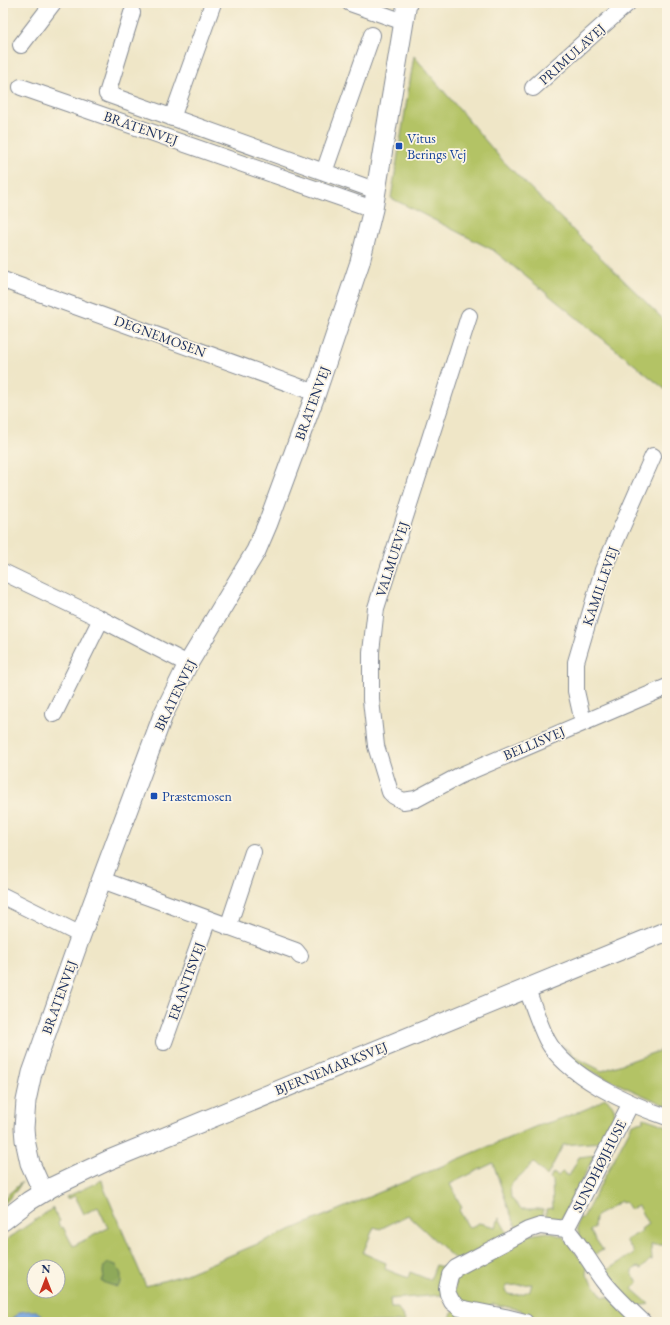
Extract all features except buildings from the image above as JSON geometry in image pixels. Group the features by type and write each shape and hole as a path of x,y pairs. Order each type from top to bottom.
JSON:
{"street":[{"path":"21,45 53,3"},
{"name":"BRATENVEJ","path":"172,118 213,3"},
{"path":"350,3 404,22"},
{"name":"BRATENVEJ","path":"44,1192 30,1163 25,1140 24,1128 26,1101 32,1073 81,935 163,715 188,664 256,551 316,393 360,262 375,200 407,3"},
{"name":"PRIMULAVEJ","path":"533,88 628,3"},
{"name":"BRATENVEJ","path":"132,13 107,94 324,172 375,200"},
{"path":"324,172 372,35"},
{"name":"BRATENVEJ","path":"21,87 375,200"},
{"name":"DEGNEMOSEN","path":"3,280 316,393"},
{"name":"VALMUEVEJ","path":"403,801 390,792 376,746 371,700 371,652 376,608 469,316"},
{"name":"KAMILLEVEJ","path":"583,722 576,691 576,662 603,570 653,456"},
{"path":"3,572 101,619 188,664"},
{"path":"54,714 101,619"},
{"name":"BELLISVEJ","path":"403,801 416,799 459,776 667,687"},
{"path":"228,927 253,852"},
{"path":"102,880 296,951 300,956"},
{"path":"3,896 81,935"},
{"name":"ERANTISVEJ","path":"164,1042 208,919"},
{"name":"BJERNEMARKSVEJ","path":"3,1221 29,1201 44,1192 69,1178 109,1160 667,931"},
{"name":"SUNDHØJHUSE","path":"527,989 547,1040 562,1060 588,1081 631,1103 667,1118"},
{"name":"SUNDHØJHUSE","path":"566,1229 631,1103"},
{"name":"SUNDHØJHUSE","path":"525,1322 460,1308 452,1302 448,1294 447,1284 450,1275 456,1268 528,1230 540,1226 566,1229 573,1236 604,1282 621,1302 642,1322"}],"green space":[{"path":"414,56 502,160 667,323 667,391 493,250 391,198"},
{"path":"561,1044 577,1058 602,1071 667,1048 667,1106 585,1068 575,1060"},
{"path":"604,1098 614,1108 615,1113 612,1124 602,1142 563,1145 547,1176 534,1163 510,1185 511,1198 521,1209 543,1209 543,1220 517,1229 493,1163 450,1184 462,1208 459,1210 469,1228 479,1223 496,1227 499,1218 508,1234 457,1261 408,1215 380,1229 374,1227 363,1253 386,1263 385,1269 408,1278 410,1272 430,1280 436,1265 447,1269 442,1295 390,1299 391,1308 398,1308 405,1320 404,1322 50,1322 47,1319 14,1316 8,1322 3,1322 3,1242 53,1208 60,1221 58,1223 61,1228 63,1227 73,1246 108,1228 98,1207 84,1214 75,1196 67,1199 66,1197 102,1180 104,1188 146,1286 186,1274 537,1126 552,1122 593,1106"},
{"path":"644,1118 667,1126 667,1218 665,1224 667,1228 667,1245 651,1245 652,1260 650,1260 641,1269 638,1267 634,1269 632,1275 638,1282 632,1289 649,1304 635,1307 604,1272 634,1253 626,1240 642,1231 641,1229 648,1224 638,1206 630,1210 625,1202 622,1203 621,1201 595,1217 594,1228 590,1231 603,1250 594,1255 581,1238 578,1224 579,1218 583,1218 632,1125 643,1121"},
{"path":"595,1155 562,1218 558,1220 546,1220 546,1209 553,1208 552,1181 550,1179 553,1173 558,1176 562,1172 569,1176 579,1157"},
{"path":"22,1182 16,1191 3,1205 3,1199"},
{"path":"548,1232 564,1237 587,1268 586,1274 603,1297 609,1297 635,1322 544,1322 524,1316 521,1310 493,1304 487,1308 467,1305 454,1294 456,1276 472,1265 478,1267 503,1254 504,1248 529,1235","holes":["532,1284 530,1290 522,1294 514,1295 508,1294 505,1290 506,1286"]},
{"path":"109,1263 116,1265 121,1274 121,1284 117,1287 102,1282 105,1265"},
{"path":"453,1311 482,1318 481,1322 448,1322"}],"water":[{"path":"36,1311 50,1322 8,1322 20,1312"}],"place":[{"name":"Vitus Berings Vej","path":"399,146"},
{"name":"Præstemosen","path":"154,796"}]}
